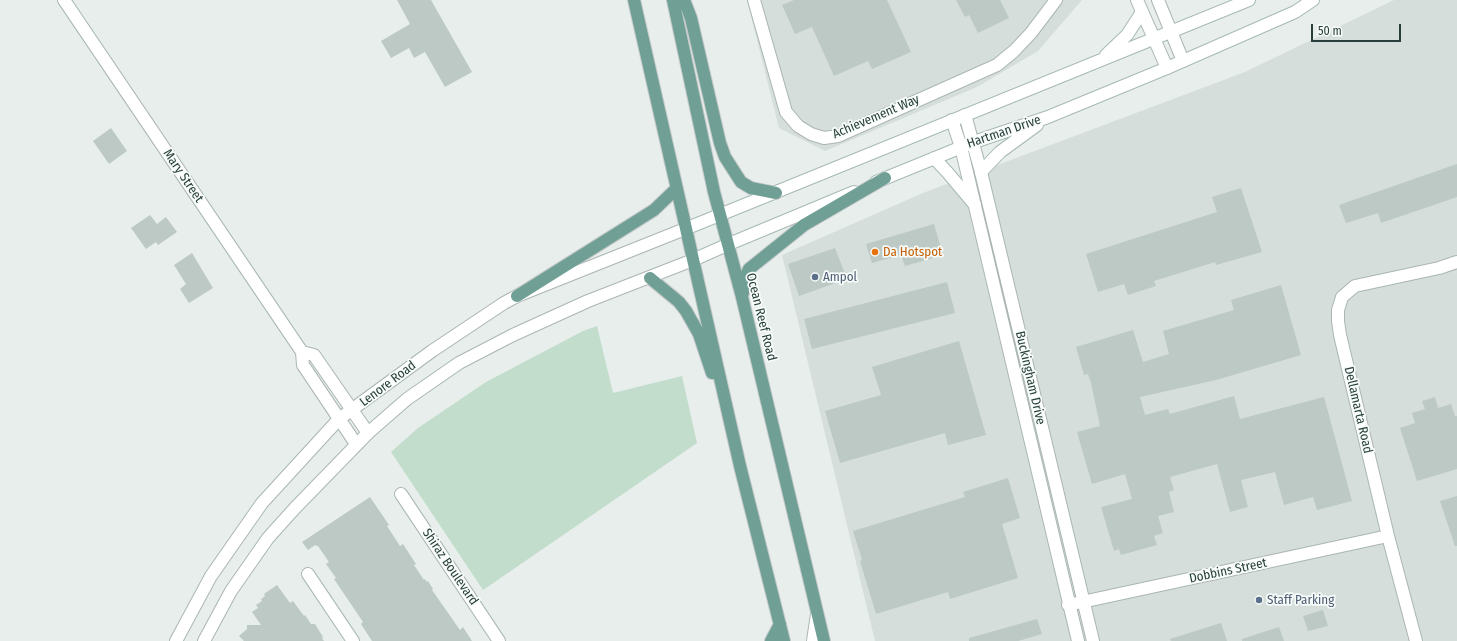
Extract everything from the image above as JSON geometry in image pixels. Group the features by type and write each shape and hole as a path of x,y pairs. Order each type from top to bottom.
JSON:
{"main road":[{"path":"634,0 740,466 784,641"},
{"name":"Ocean Reef Road","path":"673,0 720,214 742,297 824,641"},
{"path":"684,0 691,18 720,143 725,157 741,182 751,188 776,193"},
{"path":"742,297 745,278 749,269 804,225 885,178"},
{"path":"517,296 654,210 677,188"},
{"path":"650,278 679,302 693,321 713,375 726,430 740,466"},
{"path":"771,641 780,624"}],"street":[{"name":"Mary Street","path":"64,0 302,352 303,365 356,444"},
{"name":"Achievement Way","path":"754,0 786,112 798,126 811,134 824,138 838,136 997,65 1031,34 1056,0"},
{"path":"1137,0 1167,68"},
{"path":"1158,0 1183,61"},
{"path":"685,229 1249,0"},
{"name":"Hartman Drive","path":"693,260 961,147 1048,117 1167,68 1295,12 1312,0"},
{"path":"1099,61 1127,35 1142,12"},
{"name":"Buckingham Drive","path":"965,115 974,142 1092,641"},
{"path":"981,172 1000,152 1048,117"},
{"name":"Buckingham Drive","path":"952,120 961,147 1068,605 1078,641"},
{"path":"934,158 975,205"},
{"name":"Lenore Road","path":"176,641 210,576 262,503 339,419 432,351 504,303 517,296 685,229"},
{"name":"Lenore Road","path":"204,641 231,590 268,538 356,444 407,399 459,363 513,335 588,301 693,260"},
{"name":"Dellamarta Road","path":"1416,641 1388,536 1340,335 1338,310 1342,297 1355,286 1439,268 1457,262"},
{"name":"Mary Street","path":"302,352 314,355 351,411 368,433"},
{"name":"Shiraz Boulevard","path":"401,494 499,641"},
{"name":"Dobbins Street","path":"1068,605 1388,536"},
{"path":"308,574 353,641"},
{"path":"813,641 817,613"}],"shaded area":[{"path":"747,0 1082,0 1038,51 977,87 825,151 779,128"},
{"path":"1394,0 1457,0 1457,641 875,641 782,255 923,193 1245,72"}],"green space":[{"path":"597,326 613,393 682,376 697,443 483,590 391,452 418,428 486,382 583,331"}],"building":[{"path":"397,0 431,0 472,72 445,87 425,52 414,58 409,48 391,58 381,41 410,24"},
{"path":"794,0 887,0 911,52 872,69 868,61 834,76 812,27 795,34 782,5"},
{"path":"956,0 1000,0 1009,18 978,33 969,15 965,17"},
{"path":"111,128 127,151 109,164 93,141"},
{"path":"1457,164 1457,197 1381,223 1378,213 1346,223 1339,205"},
{"path":"1241,188 1262,252 1216,265 1215,262 1154,281 1156,286 1128,295 1124,284 1098,292 1086,254 1217,212 1212,197"},
{"path":"150,215 157,224 166,217 177,232 158,245 156,242 146,249 131,228"},
{"path":"934,224 943,255 905,266 901,255 872,263 866,244"},
{"path":"835,248 847,279 799,296 788,264"},
{"path":"192,253 213,288 189,303 180,289 186,284 174,265"},
{"path":"947,282 955,313 812,349 804,319"},
{"path":"1281,285 1301,355 1216,380 1140,397 1145,415 1168,409 1170,414 1234,396 1240,419 1324,397 1352,501 1317,510 1313,497 1284,505 1275,472 1241,480 1248,507 1230,512 1217,464 1170,477 1174,490 1169,492 1174,512 1158,516 1163,533 1154,536 1157,545 1121,555 1119,549 1114,551 1101,507 1132,499 1125,474 1092,484 1077,432 1100,426 1091,383 1088,374 1084,375 1076,347 1133,330 1143,362 1169,354 1163,331 1234,310 1231,300"},
{"path":"959,341 986,435 948,445 945,433 840,463 825,411 881,395 872,367"},
{"path":"1435,397 1438,408 1451,404 1455,416 1457,416 1457,469 1417,481 1400,428 1415,423 1412,413 1425,409 1422,401"},
{"path":"1008,478 1020,518 1002,524 1018,578 950,599 948,592 876,614 860,561 862,560 853,531 965,497 963,492"},
{"path":"1457,496 1457,546 1455,546 1440,501"},
{"path":"370,497 389,525 387,526 400,546 403,544 424,580 425,579 427,582 428,581 433,589 432,590 460,630 463,627 472,641 372,641 361,624 363,622 334,579 336,578 326,564 329,562 318,546 315,545 308,550 302,542"},
{"path":"277,585 290,603 293,601 311,624 315,624 324,641 244,641 239,636 247,629 247,625 261,625 252,612 258,608 256,605 262,601 261,599 265,596 264,594"},
{"path":"1323,610 1328,626 1308,631 1303,616"},
{"path":"1037,619 1042,634 1018,641 969,641 969,638"},
{"path":"1221,623 1227,641 1171,641 1170,639"},
{"path":"1279,627 1284,641 1242,641 1242,639"}],"place":[{"name":"Da Hotspot","path":"875,252"},
{"name":"Ampol","path":"815,277"},
{"name":"Staff Parking","path":"1259,600"}]}
